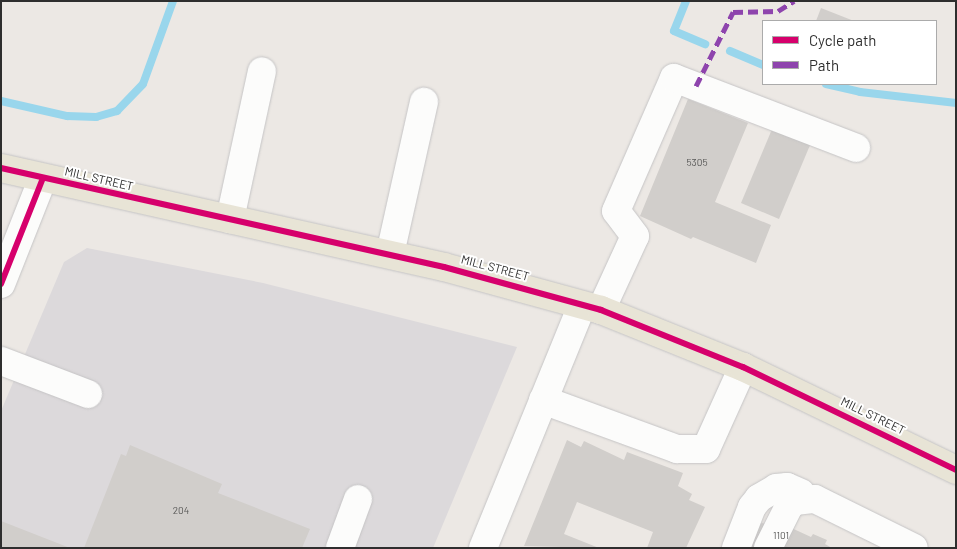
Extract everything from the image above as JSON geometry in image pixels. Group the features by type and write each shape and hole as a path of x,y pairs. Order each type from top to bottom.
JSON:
{"main road":[{"name":"MILL STREET","path":"1,168 390,254 591,308 743,367 956,470"}],"street":[{"path":"230,220 262,71"},
{"path":"483,548 543,400 591,308 635,236 616,211 674,78 856,148"},
{"path":"390,254 424,102"},
{"path":"1,284 43,178"},
{"path":"1,361 88,394"},
{"path":"543,400 678,450 706,449 712,440 743,367"},
{"path":"736,548 759,498 776,488 787,486 914,548"},
{"path":"753,548 777,504 792,493 816,499"},
{"path":"340,548 358,499"},
{"path":"768,548 790,506 795,501 816,499"},
{"path":"782,548 796,516 803,508 816,499"}],"shaded area":[{"path":"87,248 263,283 517,347 433,548 1,548 1,411 64,262"}],"building":[{"path":"821,8 851,20 816,20"},
{"path":"688,99 748,123 715,202 771,225 756,263 693,237 691,239 640,216"},
{"path":"775,122 813,138 779,219 741,203"},
{"path":"567,440 581,447 584,441 624,460 627,452 683,473 678,486 692,494 689,500 705,507 686,548 647,548 653,532 577,502 564,534 599,548 524,546"},
{"path":"130,445 222,484 218,493 310,529 302,548 84,548 121,454 126,456"},
{"path":"1,521 70,548 1,548"},
{"path":"760,523 785,525 811,537 813,534 827,540 825,544 832,548 754,548 750,546"}],"waterway":[{"path":"1,101 67,116 96,117 117,111 143,84 173,1"},
{"path":"686,1 674,31 705,44"},
{"path":"730,51 762,65"},
{"path":"830,85 860,92 956,103"}],"marked path":[{"path":"696,86 733,12 778,11 794,1"}],"cycle path":[{"path":"1,168 444,267 601,310 743,367 956,470"},
{"path":"1,284 43,178"}]}
